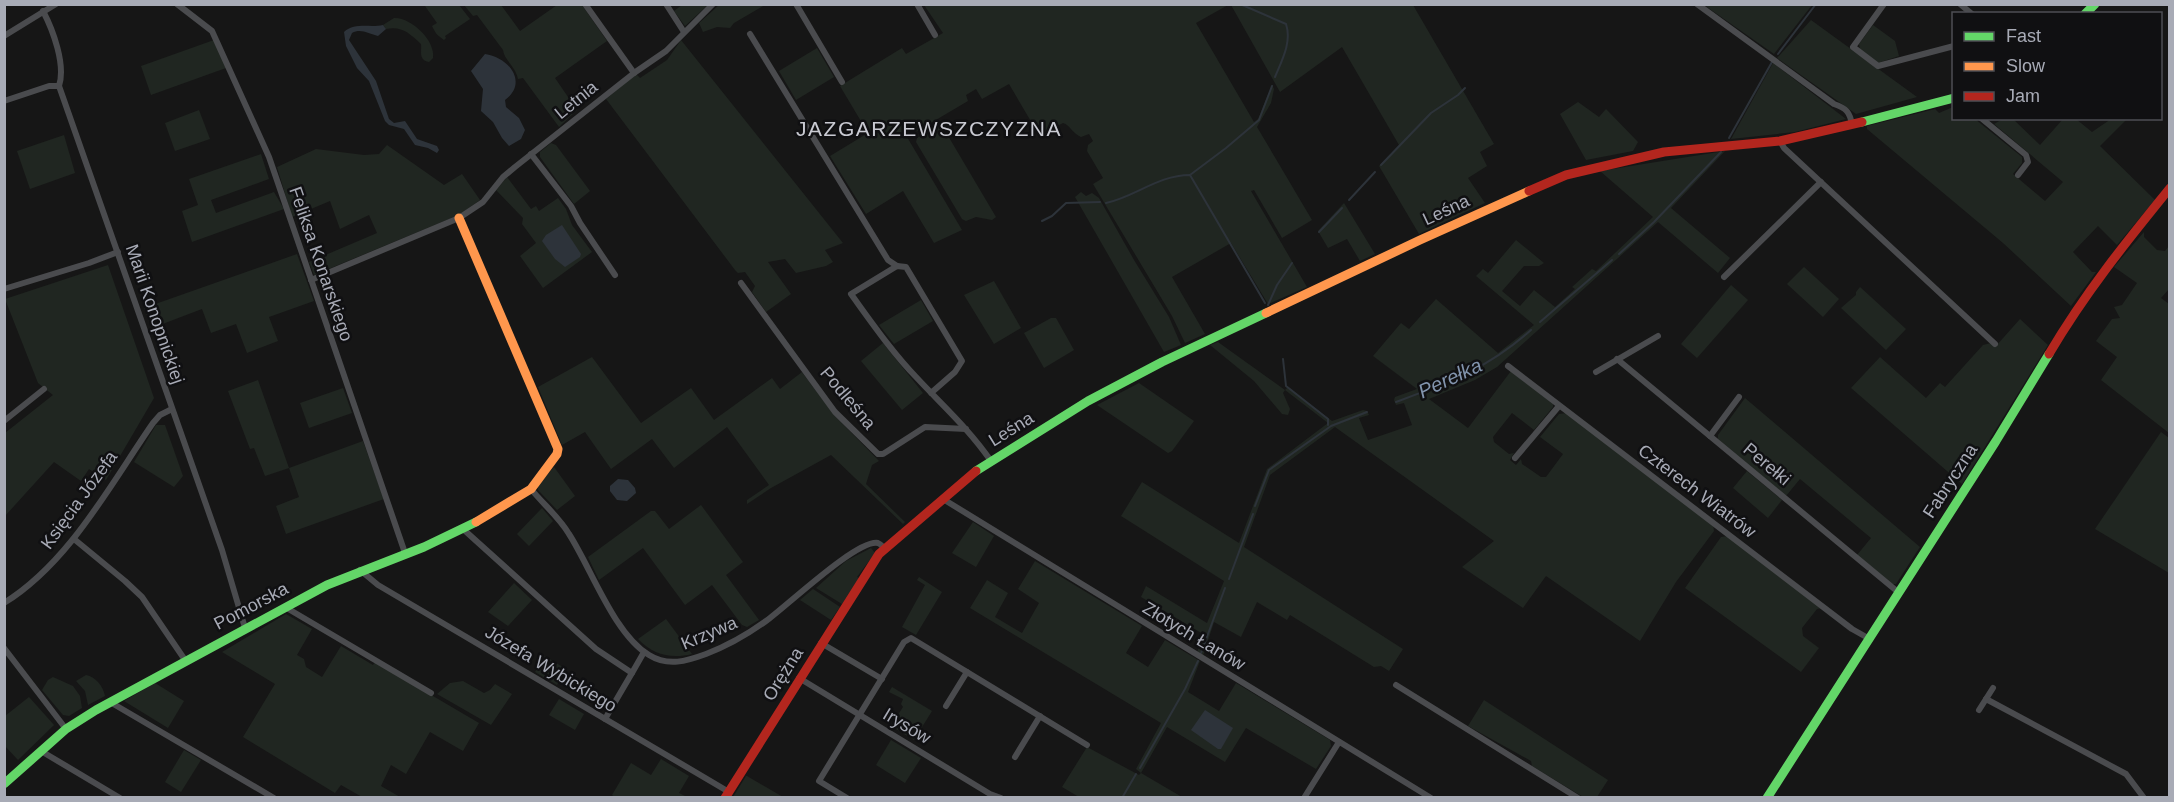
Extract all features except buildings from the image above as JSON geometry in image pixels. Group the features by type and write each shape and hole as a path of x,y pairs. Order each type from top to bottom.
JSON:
{"street":[{"path":"4,36 56,4"},
{"name":"Feliksa Konarskiego","path":"177,4 212,31 269,157 405,553"},
{"path":"585,4 634,73"},
{"path":"666,4 684,32"},
{"name":"Letnia","path":"310,280 459,218 483,201 503,177 531,154 634,73 666,51 713,4"},
{"path":"796,4 842,82"},
{"path":"917,4 935,35"},
{"path":"1697,4 1834,104 1846,110 1850,115 1852,125"},
{"path":"1884,4 1853,47 1878,66 1952,46"},
{"name":"Marii Konopnickiej","path":"43,11 61,63 62,73 59,86 222,550 245,628"},
{"path":"750,34 888,260 897,266 906,267 962,361 955,372 931,393"},
{"path":"4,101 49,86 59,86"},
{"name":"Leśna","path":"868,569 885,549 991,461 1079,405 1138,373 1552,180 1594,167 1664,152 1780,141 1925,107 1952,98"},
{"path":"1983,120 2026,155 2028,162 2018,175"},
{"path":"1780,141 1784,148 1995,344"},
{"path":"531,154 571,206 615,274"},
{"path":"1724,277 1821,182"},
{"name":"Fabryczna","path":"1767,798 1996,441 2074,312 2104,269 2169,188"},
{"path":"459,218 558,449 557,454 531,489 570,535 616,618 644,652 605,719"},
{"path":"5,288 118,252"},
{"name":"Leśna","path":"897,266 851,294 876,329 931,393 974,436 991,461"},
{"name":"Podleśna","path":"741,282 835,412 878,454 883,454 925,427 966,429"},
{"path":"1596,372 1658,336"},
{"name":"Perełki","path":"1617,359 1898,592"},
{"name":"Czterech Wiatrów","path":"1508,366 1852,629 1869,638"},
{"path":"4,421 44,388"},
{"path":"1710,436 1739,397"},
{"path":"1515,458 1559,406"},
{"name":"Księcia Józefa","path":"4,603 42,574 74,539 153,423 160,415 172,409"},
{"name":"Pomorska","path":"4,784 66,729 185,660 360,570 436,542 463,529 531,489"},
{"name":"Złotych Łanów","path":"943,499 1431,798"},
{"path":"463,529 596,649 632,673"},
{"path":"74,539 125,580 142,597 185,660"},
{"name":"Krzywa","path":"644,652 658,660 673,662 691,659 712,651 766,622 850,554 874,543 880,544 885,549"},
{"name":"Orężna","path":"727,795 868,569"},
{"name":"Józefa Wybickiego","path":"360,570 378,585 605,719 727,795"},
{"path":"285,607 431,693"},
{"path":"847,798 819,781 904,642 911,638 1087,745"},
{"path":"821,643 882,679"},
{"path":"4,648 66,729"},
{"path":"946,706 967,672"},
{"name":"Irysów","path":"800,678 989,796 1000,798"},
{"path":"1396,685 1578,798"},
{"path":"1979,710 1993,688"},
{"path":"1986,699 2126,774 2144,798"},
{"path":"110,702 274,798"},
{"path":"1015,757 1040,716"},
{"path":"1304,798 1339,742"},
{"path":"41,751 120,798"}],"shaded area":[{"path":"459,5 470,19 445,36 444,40 432,26 437,23 425,6"},
{"path":"464,5 501,5 520,31 557,5 582,5 607,41 555,78 577,110 559,127 523,78 518,79 503,50 477,15 473,16"},
{"path":"682,5 708,5 685,26 674,11"},
{"path":"719,5 765,5 734,23 730,28 717,27 703,32 699,23"},
{"path":"924,5 1228,5 1196,23 1254,122 1258,119 1272,85 1274,89 1271,103 1257,127 1312,220 1282,238 1254,190 1251,191 1307,287 1268,304 1231,243 1172,277 1205,334 1185,343 1172,316 1093,184 1103,178 1087,151 1088,145 1093,141 1089,134 1081,137 1063,123 1039,135 1009,84 982,99 976,89 966,95 968,101 907,137 962,230 934,243 903,191 866,214 830,156 868,133 840,86 902,48 906,54 943,33"},
{"path":"1231,5 1413,5 1494,144 1480,152 1487,166 1468,178 1485,203 1419,234 1379,166 1399,145 1342,47 1280,92"},
{"path":"1704,5 1812,5 1774,54"},
{"path":"394,18 408,21 421,31 431,44 433,51 433,58 429,62 422,57 421,44 409,34 397,29 386,29 383,25"},
{"path":"1811,20 1917,97 1856,114 1777,58"},
{"path":"383,25 386,29 378,36 359,31 352,33 349,40 376,81 389,119 394,123 405,121 417,139 437,146 439,150 437,153 415,145 404,129 389,125 385,121 369,81 357,68 346,46 344,32 348,29 358,26"},
{"path":"1873,25 1895,41 1899,56 1878,63 1860,50 1859,44"},
{"path":"214,40 226,68 151,95 141,66"},
{"path":"681,40 843,243 825,250 833,262 826,266 796,273 785,259 768,262 791,294 766,312 752,292 755,286 745,272 738,273 735,270 606,99 636,74 640,78 667,60"},
{"path":"817,48 834,77 796,100 779,71"},
{"path":"485,54 508,65 515,78 512,93 505,100 506,107 519,118 525,130 521,139 509,146 493,122 481,111 483,89 471,71"},
{"path":"1773,63 1846,119 1795,132 1731,139"},
{"path":"1578,102 1599,117 1606,109 1638,142 1633,151 1586,160 1560,114"},
{"path":"1952,107 1952,120 1976,120 2022,157 2022,163 2013,174 2045,201 2063,182 1994,124 2001,120 2014,120 2040,145 2062,120 2077,120 2092,132 2110,120 2126,120 2100,146 2155,200 2117,245 2098,226 2073,252 2092,272 2096,272 2071,306 2003,243 1867,129 1867,126 1935,109 1939,113"},
{"path":"199,110 210,139 175,151 165,123"},
{"path":"941,124 996,217 992,220 976,217 966,221 962,219 916,142 917,138"},
{"path":"64,135 75,173 30,189 17,151"},
{"path":"551,143 556,145 590,191 574,204 540,157 540,152"},
{"path":"387,145 444,185 462,174 480,200 459,215 314,275 309,262 377,233 369,215 340,229 330,201 292,217 277,167 316,149 364,155 379,154"},
{"path":"1725,151 1671,208 1730,258 1718,273 1658,222 1497,367 1475,380 1429,399 1468,428 1511,371 1553,404 1534,430 1512,413 1493,437 1494,442 1509,454 1514,453 1510,460 1516,465 1521,459 1522,464 1541,477 1546,477 1563,454 1540,437 1559,414 1567,413 1713,524 1714,531 1676,582 1640,641 1546,576 1523,608 1462,567 1494,541 1335,427 1270,475 1244,547 1403,649 1389,671 1381,666 1374,667 1290,615 1287,620 1257,602 1241,637 1214,622 1203,656 1197,653 1203,634 1141,597 1146,586 1207,623 1224,581 1121,516 1142,482 1239,543 1267,469 1328,423 1285,390 1288,387 1332,421 1363,410 1367,411 1369,415 1359,418 1368,440 1412,425 1404,403 1396,405 1394,400 1395,397 1417,389 1373,356 1401,323 1409,329 1436,299 1498,353 1534,325 1476,276 1483,269 1488,273 1516,240 1544,263 1539,266 1524,266 1502,291 1520,306 1534,290 1555,307 1575,289 1572,287 1592,269 1596,271 1653,217 1600,171"},
{"path":"261,154 269,179 211,200 216,213 274,192 284,209 192,242 182,211 198,205 189,179"},
{"path":"507,177 531,209 536,206 539,211 558,198 566,209 572,225 592,252 543,288 520,256 536,243 522,224 523,218 496,190"},
{"path":"1081,192 1086,196 1092,193 1099,198 1169,317 1181,345 1164,352 1075,197"},
{"path":"1344,203 1375,254 1360,261 1347,239 1328,248 1318,231"},
{"path":"562,225 581,254 565,267 555,259 542,241 546,235"},
{"path":"2144,232 2144,237 2157,250 2165,251 2169,246 2169,289 2161,298 2169,304 2169,433 2101,380 2117,357 2096,341 2112,319 2120,318 2114,307 2122,305 2137,283 2114,267"},
{"path":"297,254 314,301 269,317 278,341 247,353 236,324 211,333 202,309 152,328 144,308"},
{"path":"108,265 154,398 106,480 89,469 81,481 54,462 5,516 5,433 53,395 38,383 5,299"},
{"path":"1804,267 1839,299 1823,317 1787,284"},
{"path":"994,281 1021,328 994,344 964,295"},
{"path":"1731,285 1748,300 1697,358 1681,344"},
{"path":"1860,287 1906,329 1886,350 1841,308 1856,295"},
{"path":"921,300 933,321 894,344 879,325"},
{"path":"1051,318 1056,318 1074,350 1044,368 1024,333"},
{"path":"2020,319 2048,345 1962,484 1851,388 1880,357 1926,398 1940,383 1945,387 1983,345 1991,343 1996,346"},
{"path":"1218,342 1285,390 1283,393 1290,409 1288,415 1282,414 1254,381 1210,345"},
{"path":"883,343 923,393 902,410 861,361"},
{"path":"592,357 641,423 691,388 714,420 772,378 780,389 802,372 834,415 879,461 872,465 866,484 905,522 903,524 831,455 747,504 747,500 769,485 727,427 674,468 652,439 611,469 585,432 562,445 538,387"},
{"path":"258,380 289,468 265,476 254,448 250,449 228,391"},
{"path":"1139,383 1194,421 1172,451 1168,453 1097,405"},
{"path":"343,388 352,413 309,428 300,403"},
{"path":"1745,398 1920,547 1896,584 1892,584 1857,555 1871,538 1800,479 1786,496 1718,439 1718,435"},
{"path":"156,425 165,425 183,476 174,487 134,462"},
{"path":"2161,432 2169,438 2169,573 2095,529"},
{"path":"363,441 384,499 286,534 276,506 299,497 289,468"},
{"path":"554,467 575,496 557,510 538,490 538,485"},
{"path":"1747,471 1782,500 1768,518 1733,488"},
{"path":"618,479 628,480 635,488 636,493 627,501 617,500 610,491 610,486"},
{"path":"701,505 743,562 726,575 759,620 747,627 742,625 712,585 685,605 643,548 599,580 588,557 651,511 655,511 669,529"},
{"path":"542,508 553,521 529,546 517,534"},
{"path":"973,522 994,536 976,567 952,553"},
{"path":"1728,536 1822,608 1817,609 1802,628 1803,636 1819,648 1801,672 1685,588 1721,537"},
{"path":"871,548 875,553 857,577 859,578 842,604 816,588 846,561"},
{"path":"1035,561 1142,626 1126,653 1148,667 1165,640 1200,661 1188,692 1219,711 1236,683 1330,740 1331,746 1316,769 1246,728 1225,762 1167,727 1141,773 1136,769 1161,723 970,608 987,580 1008,593 995,617 1022,633 1039,603 1018,589"},
{"path":"919,577 942,592 916,635 902,627 925,585 917,580"},
{"path":"514,583 532,600 508,626 488,612"},
{"path":"813,589 840,607 831,620 800,600"},
{"path":"286,614 312,629 297,655 304,659 306,667 322,677 341,646 373,665 375,662 479,723 463,751 430,732 406,774 391,765 381,786 400,797 362,797 341,785 335,793 243,737 275,684 222,652"},
{"path":"666,619 692,654 670,656 650,649 638,639"},
{"path":"545,656 566,669 557,685 535,672"},
{"path":"86,675 98,682 105,696 88,705 85,691 76,681"},
{"path":"53,677 73,686 80,696 82,708 69,716 63,715 42,690 48,680"},
{"path":"463,681 484,693 495,684 512,694 491,725 437,694 450,683"},
{"path":"155,683 184,701 168,728 124,701"},
{"path":"892,687 932,711 914,740 891,726 903,707 901,704 903,699 889,692"},
{"path":"29,697 54,725 18,760 5,746 5,716"},
{"path":"559,699 584,714 575,730 549,715"},
{"path":"1484,700 1608,780 1597,797 1583,797 1532,766 1531,761 1468,726"},
{"path":"1205,710 1233,728 1221,749 1191,730"},
{"path":"891,740 921,758 905,783 876,765"},
{"path":"1087,747 1139,775 1141,773 1182,797 1079,797 1062,787"},
{"path":"184,750 201,760 181,792 165,782"},
{"path":"661,759 689,776 679,793 687,797 616,798 612,795 631,763 651,775"},
{"path":"747,776 783,797 733,797"}],"waterway":[{"path":"1240,4 1286,24 1287,44 1275,77"},
{"name":"Perełka","path":"1778,54 1816,4"},
{"name":"Perełka","path":"1729,138 1772,62"},
{"path":"1190,175 1259,120 1272,86"},
{"path":"1381,165 1431,113 1465,88"},
{"name":"Perełka","path":"1619,254 1654,222 1721,152"},
{"path":"1349,200 1375,172"},
{"path":"1106,203 1157,182 1190,175 1265,303"},
{"path":"1042,221 1052,216 1066,203 1100,202"},
{"path":"1319,232 1342,208"},
{"name":"Perełka","path":"1540,322 1612,260"},
{"path":"1268,305 1277,285 1292,263"},
{"name":"Perełka","path":"1396,402 1451,381 1483,365 1531,330"},
{"path":"1283,359 1286,386 1328,419 1328,425"},
{"name":"Perełka","path":"1255,506 1269,470 1331,426 1367,412"},
{"name":"Perełka","path":"1229,579 1253,514"},
{"name":"Perełka","path":"1201,653 1225,588"},
{"name":"Perełka","path":"1140,768 1185,689 1198,661"},
{"name":"Perełka","path":"1122,798 1136,774"}],"traffic: fast":[{"path":"2087,12 2095,4"},
{"path":"1862,122 1952,99"},
{"path":"976,471 1088,401 1162,362 1266,313"},
{"path":"1767,798 1996,441 2049,354"},
{"path":"4,784 66,729 96,710 327,585 424,547 476,522"}],"traffic: slow":[{"path":"1266,313 1529,191"},
{"path":"459,218 558,449 557,454 531,489 476,522"}],"traffic: jam":[{"path":"1529,191 1566,175 1664,152 1780,141 1862,122"},
{"path":"2049,354 2092,289 2170,188"},
{"path":"725,798 879,554 976,471"}],"district":[{"name":"JAZGARZEWSZCZYZNA","path":"929,128"}]}
